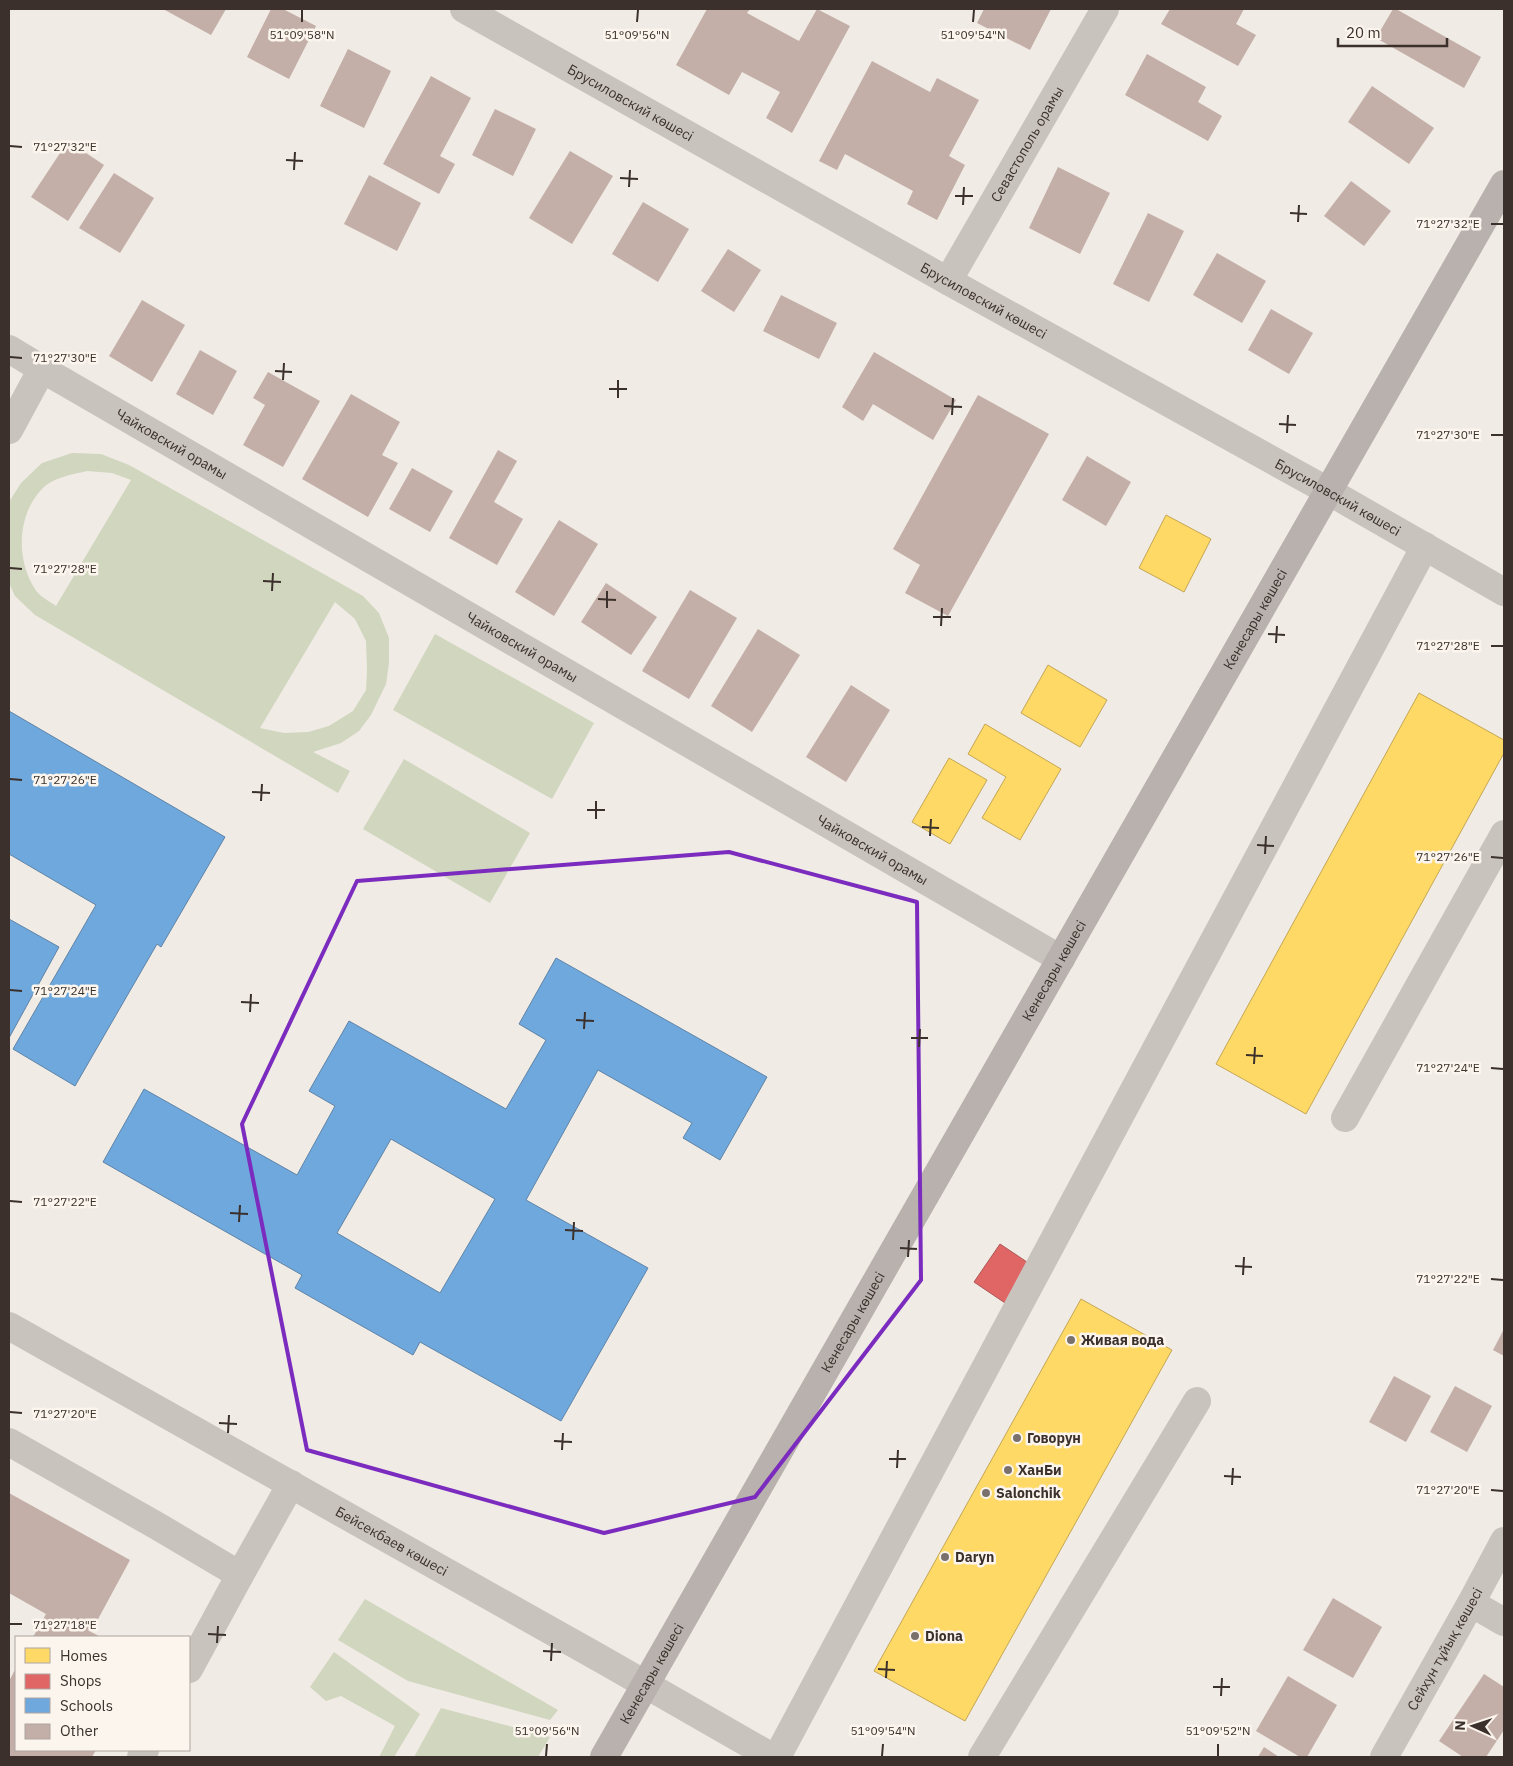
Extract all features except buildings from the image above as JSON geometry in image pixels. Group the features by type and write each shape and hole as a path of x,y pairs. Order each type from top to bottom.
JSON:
{"main road":[{"name":"Кенесары көшесі","path":"604,1757 1504,184"}],"street":[{"name":"Брусиловский көшесі","path":"464,9 948,281 1328,491 1504,592"},
{"name":"Севастополь орамы","path":"948,281 1105,9"},
{"name":"Чайковский орамы","path":"9,349 1061,959"},
{"path":"9,430 42,369"},
{"path":"776,1757 1425,546"},
{"path":"1345,1118 1504,834"},
{"name":"Бейсекбаев көшесі","path":"9,1326 292,1484 772,1757"},
{"path":"982,1757 1197,1401"},
{"path":"9,1442 159,1526 240,1575"},
{"path":"190,1667 292,1484"},
{"name":"Сейхун тұйық көшесі","path":"1384,1757 1471,1603 1504,1540"},
{"path":"1471,1603 1504,1622"}],"highlighted area":[{"path":"729,852 917,902 921,1280 755,1497 604,1533 307,1450 242,1124 357,881"}],"green space":[{"path":"72,453 101,454 129,465 363,596 379,613 389,638 389,663 386,684 371,715 359,731 341,743 313,752 350,771 338,793 35,615 15,596 9,583 9,502 21,483 42,463","holes":["87,471 112,473 131,480 56,606 39,594 29,577 22,552 24,525 27,512 41,490 51,482 62,477","335,602 355,619 366,641 366,690 353,711 329,726 308,732 284,733 260,728"]},
{"path":"435,634 594,723 552,799 393,710"},
{"path":"404,759 530,833 490,903 363,829"},
{"path":"365,1599 558,1710 550,1720 408,1681 338,1640"},
{"path":"334,1652 420,1714 394,1757 379,1757 395,1726 341,1696 326,1701 310,1687"},
{"path":"441,1708 550,1737 538,1757 414,1757"}],"place":[{"name":"Живая вода","path":"1071,1340"},
{"name":"Говорун","path":"1017,1438"},
{"name":"ХанБи","path":"1008,1470"},
{"name":"Salonchik","path":"986,1493"},
{"name":"Daryn","path":"945,1557"},
{"name":"Diona","path":"915,1636"}]}
